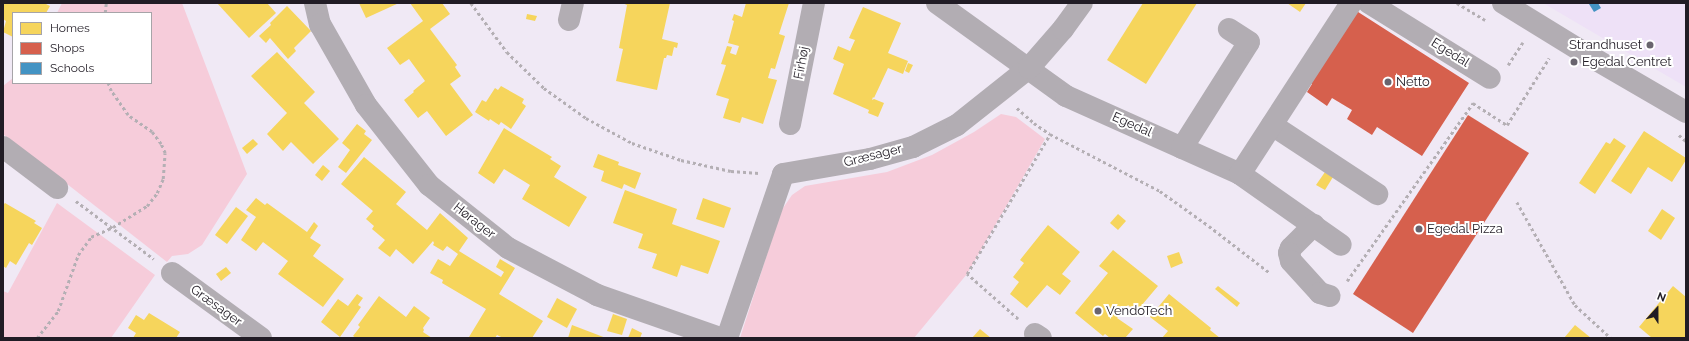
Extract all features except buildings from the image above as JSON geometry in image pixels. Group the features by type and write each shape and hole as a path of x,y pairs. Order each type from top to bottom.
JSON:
{"street":[{"name":"Hørager","path":"315,3 320,24 366,105 429,185 508,248 590,291 720,338"},
{"name":"Firhøj","path":"790,124 814,3"},
{"path":"937,3 1029,68"},
{"name":"Græsager","path":"783,174 870,159 913,147 957,125 1029,68 1063,29 1082,3"},
{"path":"1240,174 1351,3"},
{"name":"Egedal","path":"1369,3 1490,78"},
{"path":"1503,3 1581,51 1686,112"},
{"path":"1182,148 1249,42 1229,29"},
{"name":"Egedal","path":"1029,68 1066,96 1240,174 1341,245"},
{"path":"1272,125 1377,194"},
{"path":"3,147 57,188"},
{"path":"727,338 783,174"},
{"path":"1314,226 1291,248 1288,253 1291,261 1320,293 1330,296"},
{"name":"Græsager","path":"172,273 261,338"}],"path":[{"path":"471,3 507,52 544,88 586,118 632,143 681,160 732,171 783,174"},
{"path":"37,338 58,311 78,255 91,237 113,227 147,206 157,193 163,179 165,165 164,153 161,144 152,132 128,116 111,91 108,84"},
{"path":"1038,336 967,274 1050,134"},
{"path":"57,188 113,227 172,273"},
{"path":"1517,202 1575,305 1611,338"}],"shaded area":[{"path":"62,3 182,3 247,174 202,245 188,254 172,256 167,262 3,134 3,86 12,79 12,84 152,84 152,12 58,12"},
{"name":"Strandhuset","path":"1543,3 1686,3 1686,87"},
{"path":"1001,114 1016,117 1045,139 967,274 914,338 740,338 781,211 792,195 805,186 887,172 932,155 974,132"},
{"path":"57,203 155,275 111,338 3,338 3,291 8,293"}],"place":[{"name":"Strandhuset","path":"1650,45"},
{"name":"Egedal Centret","path":"1574,62"},
{"name":"Netto","path":"1388,82"},
{"name":"Egedal Pizza","path":"1419,229"},
{"name":"VendoTech","path":"1098,311"}]}
